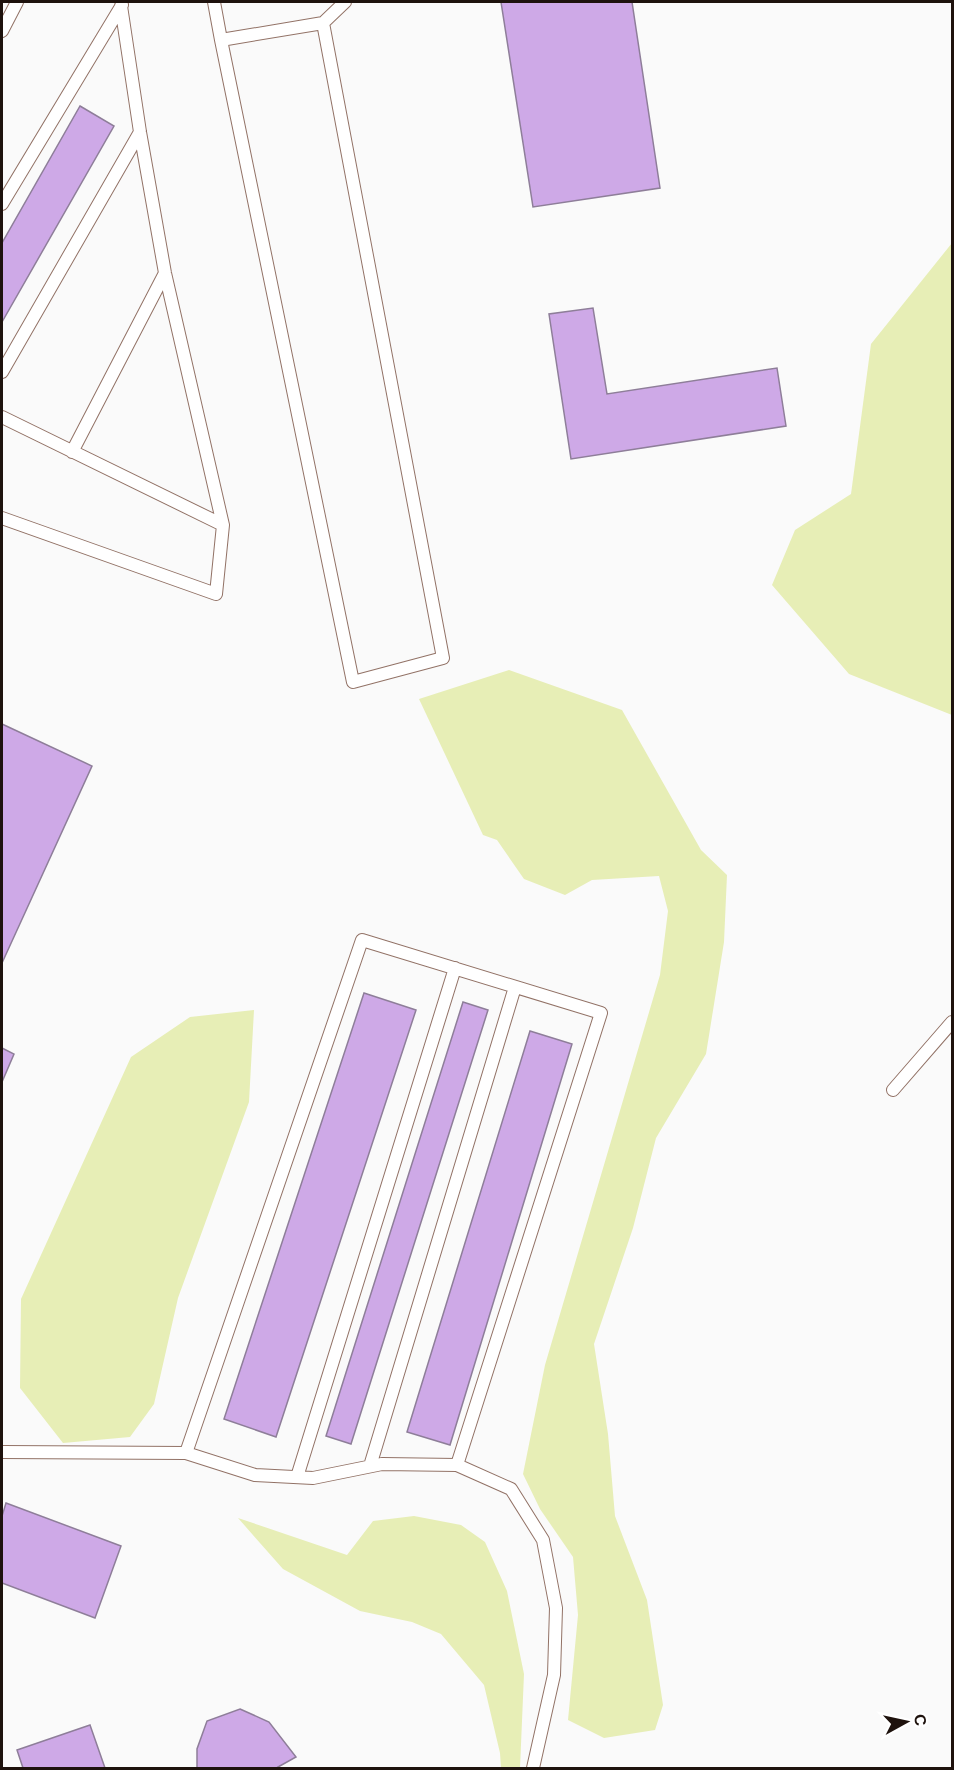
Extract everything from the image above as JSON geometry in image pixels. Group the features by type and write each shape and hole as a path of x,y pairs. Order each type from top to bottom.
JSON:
{"lane":[{"path":"2,31 18,2"},
{"path":"213,2 353,682 443,658 323,23"},
{"path":"221,40 323,23 345,2"},
{"path":"2,518 216,594 223,525 165,273 140,132 122,4"},
{"path":"2,204 122,4"},
{"path":"2,372 140,132"},
{"path":"72,452 165,273"},
{"path":"2,417 223,525"},
{"path":"186,1453 362,940 601,1013 457,1465"},
{"path":"297,1477 454,968"},
{"path":"370,1466 515,987"},
{"path":"893,1090 952,1022"},
{"path":"2,1452 186,1453 255,1475 313,1478 382,1464 457,1465 511,1489 543,1540 556,1608 554,1675 533,1768"}],"green space":[{"path":"952,243 952,715 849,674 772,585 795,530 851,494 871,344"},
{"path":"509,670 622,710 701,850 727,875 724,942 706,1054 656,1138 633,1228 594,1344 608,1434 615,1516 647,1600 663,1705 655,1730 604,1738 568,1720 578,1615 573,1557 540,1509 523,1474 545,1365 660,975 668,911 659,876 592,880 565,895 524,879 497,840 483,835 419,699"},
{"path":"254,1010 249,1102 178,1298 154,1404 130,1437 63,1443 20,1388 21,1299 131,1057 190,1017"},
{"path":"414,1516 461,1525 485,1542 507,1591 524,1674 520,1768 501,1768 500,1753 484,1685 441,1634 412,1622 360,1611 283,1569 238,1518 347,1555 373,1521"}],"building":[{"path":"501,2 632,2 660,188 533,207"},
{"path":"80,106 114,126 2,322 2,243"},
{"path":"593,308 607,394 777,368 786,426 571,459 549,314"},
{"path":"2,724 92,766 2,963"},
{"path":"364,993 416,1010 276,1437 224,1419"},
{"path":"463,1002 488,1010 351,1444 326,1436"},
{"path":"530,1031 572,1044 450,1445 407,1432"},
{"path":"2,1048 14,1054 2,1082"},
{"path":"6,1503 121,1546 95,1618 2,1583 2,1516"},
{"path":"240,1709 269,1722 296,1757 279,1768 197,1768 197,1749 207,1721"},
{"path":"90,1725 105,1768 23,1768 17,1750"}]}
